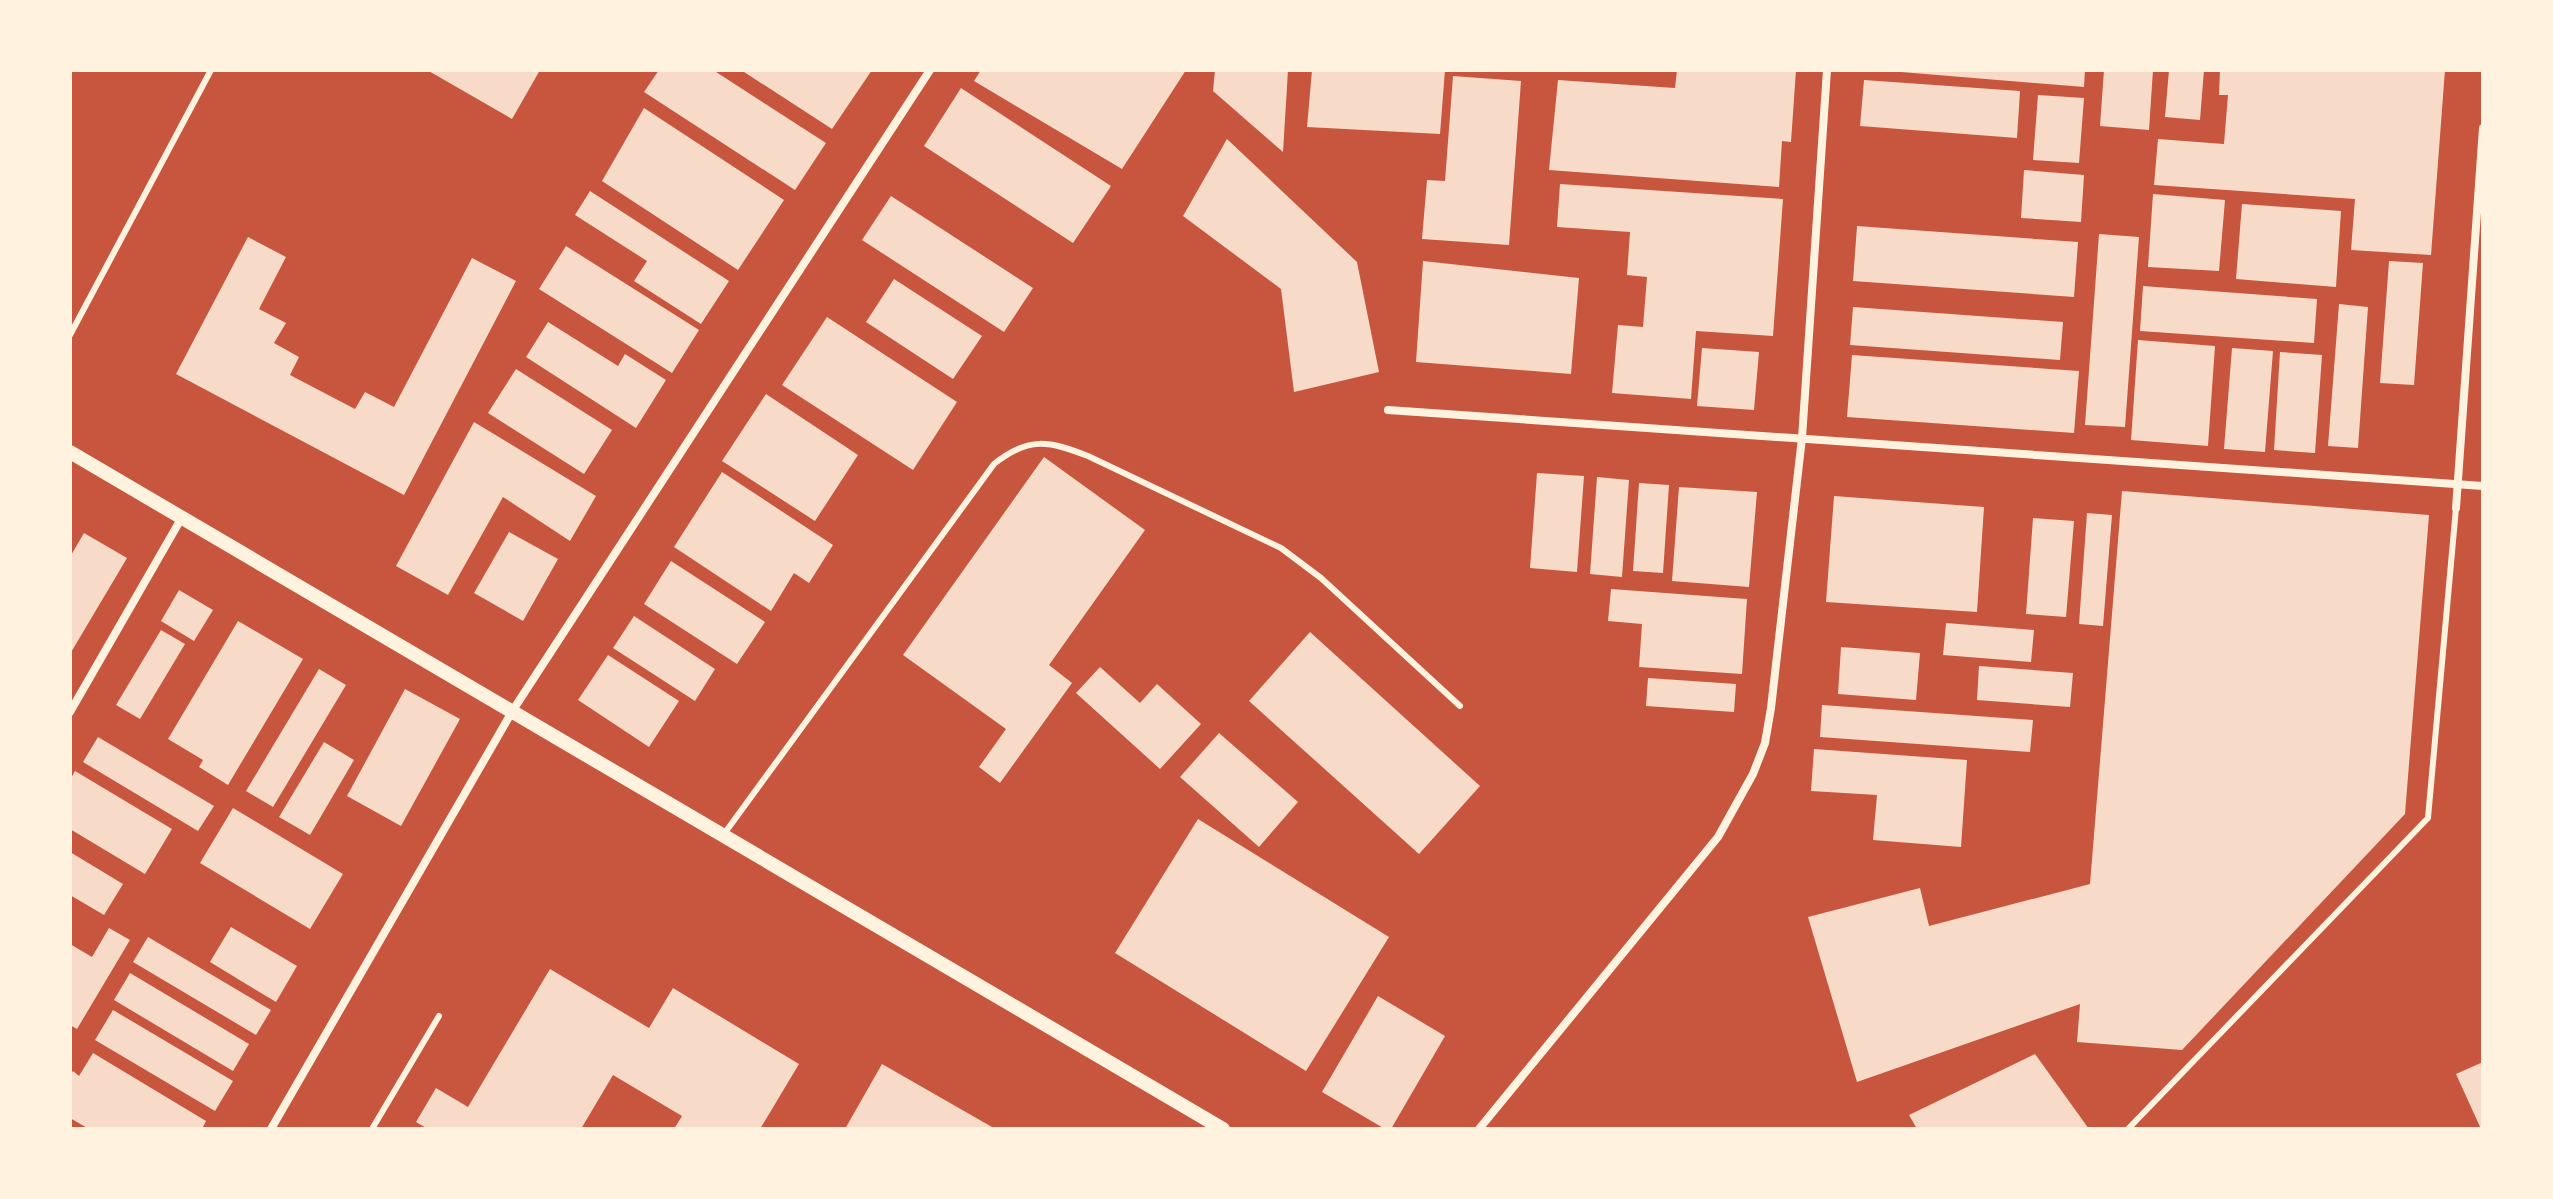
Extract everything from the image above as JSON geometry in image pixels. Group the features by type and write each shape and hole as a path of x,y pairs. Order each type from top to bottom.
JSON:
{"street":[{"path":"271,1129 513,710 930,70"},
{"path":"1479,1129 1718,837 1753,774 1765,743 1802,438 1827,70"},
{"path":"2456,508 2483,128"},
{"path":"1388,410 2483,486"},
{"path":"70,452 1223,1129"},
{"path":"70,712 181,519"}],"lane":[{"path":"70,335 211,70"},
{"path":"724,834 994,464 1015,447 1034,443 1059,445 1088,456 1281,548 1321,578 1460,706"},
{"path":"2128,1129 2428,818 2456,508"},
{"path":"372,1129 439,1016"}],"building":[{"path":"427,70 540,70 512,119"},
{"path":"659,70 713,70 826,143 795,190 644,92"},
{"path":"741,70 872,70 832,129"},
{"path":"981,70 1186,70 1122,169 974,81"},
{"path":"1215,70 1288,70 1283,152 1213,91"},
{"path":"1312,70 1445,70 1440,134 1307,127"},
{"path":"1677,70 1796,70 1791,142 1782,141 1779,187 1549,170 1558,80 1675,88"},
{"path":"1877,70 2085,70 2084,87"},
{"path":"2104,70 2153,70 2149,130 2100,126"},
{"path":"2169,70 2204,70 2200,120 2165,117"},
{"path":"2220,70 2445,70 2431,255 2351,250 2355,199 2154,185 2158,139 2224,144 2228,95 2219,95"},
{"path":"1453,76 1521,81 1509,245 1422,239 1427,180 1445,181"},
{"path":"1864,80 2020,91 2017,138 1860,126"},
{"path":"961,88 1111,186 1073,243 924,146"},
{"path":"2038,95 2084,98 2079,163 2033,160"},
{"path":"644,108 784,200 738,270 602,181"},
{"path":"1227,139 1357,262 1379,372 1294,392 1281,289 1183,216"},
{"path":"2024,170 2084,175 2081,222 2021,218"},
{"path":"1560,184 1783,199 1773,336 1696,331 1691,399 1612,393 1618,325 1643,327 1647,277 1627,275 1630,232 1557,227"},
{"path":"590,191 729,281 701,324 634,281 647,261 575,215"},
{"path":"2153,194 2225,200 2219,271 2148,267"},
{"path":"891,196 1033,288 1004,332 862,240"},
{"path":"2242,204 2341,211 2336,287 2236,279"},
{"path":"1857,226 2078,242 2074,297 1853,281"},
{"path":"2099,234 2139,237 2125,427 2085,425"},
{"path":"248,237 286,257 259,309 286,323 274,343 299,357 290,375 355,409 365,392 394,407 472,258 516,281 404,495 176,374"},
{"path":"566,246 699,330 672,373 539,289"},
{"path":"1423,261 1579,278 1571,374 1416,362"},
{"path":"2389,261 2423,263 2414,385 2380,383"},
{"path":"894,279 982,336 953,379 866,322"},
{"path":"2143,286 2317,299 2314,343 2140,331"},
{"path":"2339,304 2368,307 2358,448 2328,446"},
{"path":"1853,307 2063,322 2060,360 1850,345"},
{"path":"827,317 957,402 913,470 782,385"},
{"path":"548,322 618,366 625,354 666,380 636,428 526,357"},
{"path":"2138,340 2215,346 2208,446 2131,440"},
{"path":"1702,348 1759,352 1754,410 1697,406"},
{"path":"2232,348 2273,351 2265,452 2224,449"},
{"path":"2280,352 2322,355 2315,453 2274,450"},
{"path":"1852,355 2079,371 2074,433 1847,417"},
{"path":"516,369 612,430 584,474 488,413"},
{"path":"766,394 858,455 815,521 722,461"},
{"path":"474,422 596,496 570,541 503,497 448,595 396,566"},
{"path":"1044,457 1145,530 1049,665 1072,683 1000,783 979,767 1006,729 903,655"},
{"path":"722,472 833,545 809,583 794,573 771,611 674,547"},
{"path":"1537,473 1584,476 1577,572 1530,568"},
{"path":"1597,477 1629,480 1622,577 1590,574"},
{"path":"1639,483 1669,485 1663,573 1633,571"},
{"path":"1679,487 1757,492 1749,587 1672,581"},
{"path":"2122,491 2429,515 2405,814 2182,1050 2077,1042 2080,1004 1857,1082 1808,917 1920,888 1929,926 2090,884"},
{"path":"1834,496 1984,507 1977,612 1826,602"},
{"path":"2087,513 2112,515 2103,626 2079,624"},
{"path":"2033,518 2074,521 2066,617 2026,614"},
{"path":"509,532 558,559 523,621 474,593"},
{"path":"84,533 127,558 70,654 70,557"},
{"path":"671,561 765,622 737,664 644,604"},
{"path":"1611,589 1747,599 1742,674 1639,667 1642,624 1608,621"},
{"path":"179,590 213,610 194,641 161,621"},
{"path":"634,616 715,669 695,701 613,648"},
{"path":"238,621 303,659 228,785 199,767 203,760 168,739"},
{"path":"1946,623 2034,630 2031,662 1943,655"},
{"path":"161,630 185,644 140,719 116,705"},
{"path":"1310,632 1480,786 1419,854 1249,701"},
{"path":"1841,647 1920,653 1916,700 1838,694"},
{"path":"608,655 679,701 649,747 578,700"},
{"path":"1979,666 2073,673 2070,707 1977,700"},
{"path":"1100,667 1140,703 1157,684 1201,724 1160,769 1076,693"},
{"path":"319,669 346,685 273,807 246,791"},
{"path":"1648,678 1736,684 1734,712 1646,706"},
{"path":"405,689 460,719 401,826 347,796"},
{"path":"1822,705 2033,720 2030,752 1820,737"},
{"path":"1219,733 1298,802 1259,847 1180,777"},
{"path":"98,737 214,806 198,831 83,762"},
{"path":"324,742 354,760 310,835 279,817"},
{"path":"1814,749 1967,760 1961,847 1873,840 1877,795 1811,791"},
{"path":"75,771 172,829 145,874 70,829 70,780"},
{"path":"233,808 343,874 310,929 200,863"},
{"path":"1198,819 1389,937 1306,1071 1115,953"},
{"path":"70,852 123,884 104,915 70,895"},
{"path":"231,927 297,966 276,1002 210,962"},
{"path":"109,928 130,940 77,1029 70,1025 70,944 92,957"},
{"path":"148,937 271,1010 256,1035 133,962"},
{"path":"550,969 649,1028 673,988 799,1064 760,1129 674,1129 682,1116 613,1075 581,1129 428,1129 416,1122 436,1088 468,1107"},
{"path":"130,973 249,1044 233,1071 114,1000"},
{"path":"1378,996 1445,1036 1391,1129 1385,1129 1322,1092"},
{"path":"113,1010 233,1081 215,1111 95,1040"},
{"path":"93,1053 206,1121 202,1129 89,1129 70,1118 70,1076 73,1071 79,1076"},
{"path":"2035,1054 2089,1129 1917,1129 1909,1115"},
{"path":"2483,1062 2483,1129 2481,1129 2456,1074"},
{"path":"882,1064 992,1127 991,1129 845,1129"}]}
